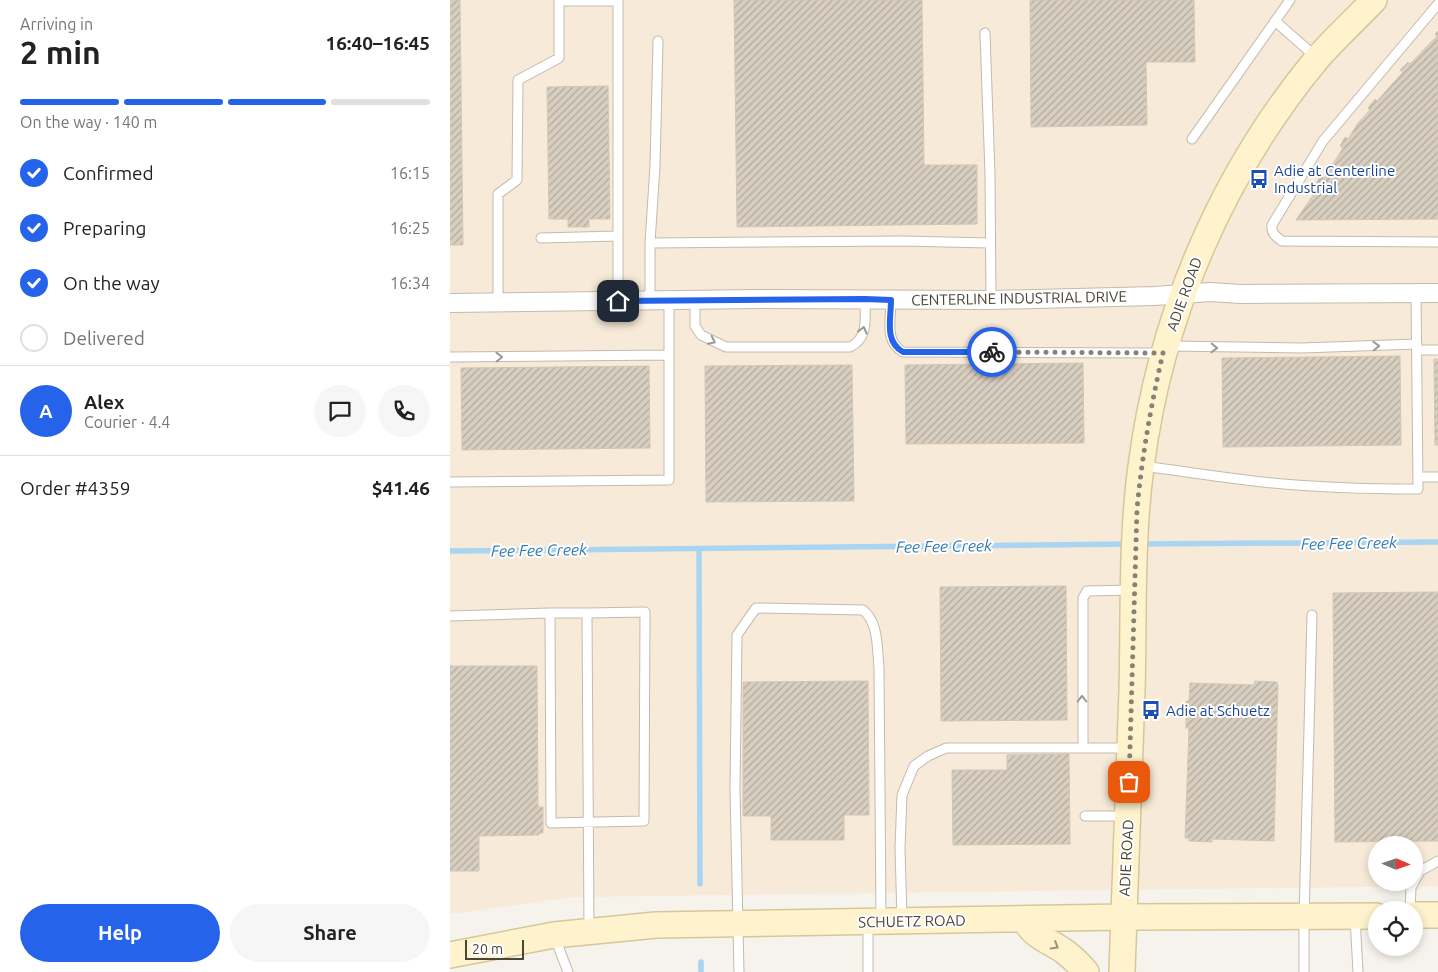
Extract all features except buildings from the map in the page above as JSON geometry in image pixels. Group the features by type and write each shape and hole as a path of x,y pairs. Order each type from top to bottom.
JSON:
{"street":[{"name":"ADIE ROAD","path":"1122,972 1137,509 1141,466 1149,416 1164,350 1183,294 1220,206 1250,155 1280,107 1317,58 1374,0"},
{"name":"CENTERLINE INDUSTRIAL DRIVE","path":"450,303 650,300 991,300 1210,292 1241,294 1438,293"},
{"path":"1423,915 1438,915"},
{"name":"SCHUETZ ROAD","path":"450,955 554,935 589,930 656,925 1123,917 1304,918 1366,916"},
{"path":"1025,920 1029,928 1038,936 1067,953 1086,972"}],"lane":[{"path":"1192,138 1290,0"},
{"path":"498,303 498,194 517,180 518,80 559,58 559,1 618,1 618,301"},
{"path":"1438,4 1323,141 1272,224 1274,235 1282,241 1438,242"},
{"path":"1275,21 1317,58"},
{"path":"984,33 990,174 991,300"},
{"path":"650,300 650,243 655,166 658,41"},
{"path":"540,238 618,236"},
{"path":"650,243 903,241 990,243"},
{"path":"1141,466 1238,479 1361,489 1418,489 1416,293"},
{"path":"695,301 695,326 701,335 726,347 850,347 858,344 863,335 865,299"},
{"path":"891,300 891,340 896,348 903,352 1417,347 1438,350"},
{"path":"450,482 669,480 668,301"},
{"path":"450,357 668,355"},
{"path":"1418,477 1438,477"},
{"path":"1083,747 1083,598 1087,591 1134,582"},
{"path":"739,972 735,789 737,635 756,608 863,610 870,616 875,630 879,668 884,922"},
{"path":"450,616 550,613 645,612 644,821 550,823 550,613"},
{"path":"587,613 589,930"},
{"path":"1304,972 1312,615"},
{"path":"868,972 884,922 900,848 902,795 914,766 928,756 946,748 1130,748"},
{"path":"1085,816 1128,816"},
{"path":"1423,869 1438,861"},
{"path":"1358,972 1366,916"},
{"path":"554,935 568,972"}],"shaded area":[{"path":"450,0 1438,0 1438,886 1423,886 1423,836 1368,836 1368,887 574,897 450,914"}],"waterway":[{"name":"Fee Fee Creek","path":"1140,544 1438,542"},
{"name":"Fee Fee Creek","path":"450,551 1128,544"},
{"path":"699,549 700,884"},
{"path":"701,962 701,972"}],"way so far":[{"path":"992,352 1163,353 1149,416 1141,466 1137,509 1129,782"}],"place":[{"name":"Adie at Centerline Industrial","path":"1259,179"},
{"name":"Adie at Schuetz","path":"1151,710"}],"route":[{"path":"618,301 891,300 891,340 896,348 903,352 992,352"}]}
